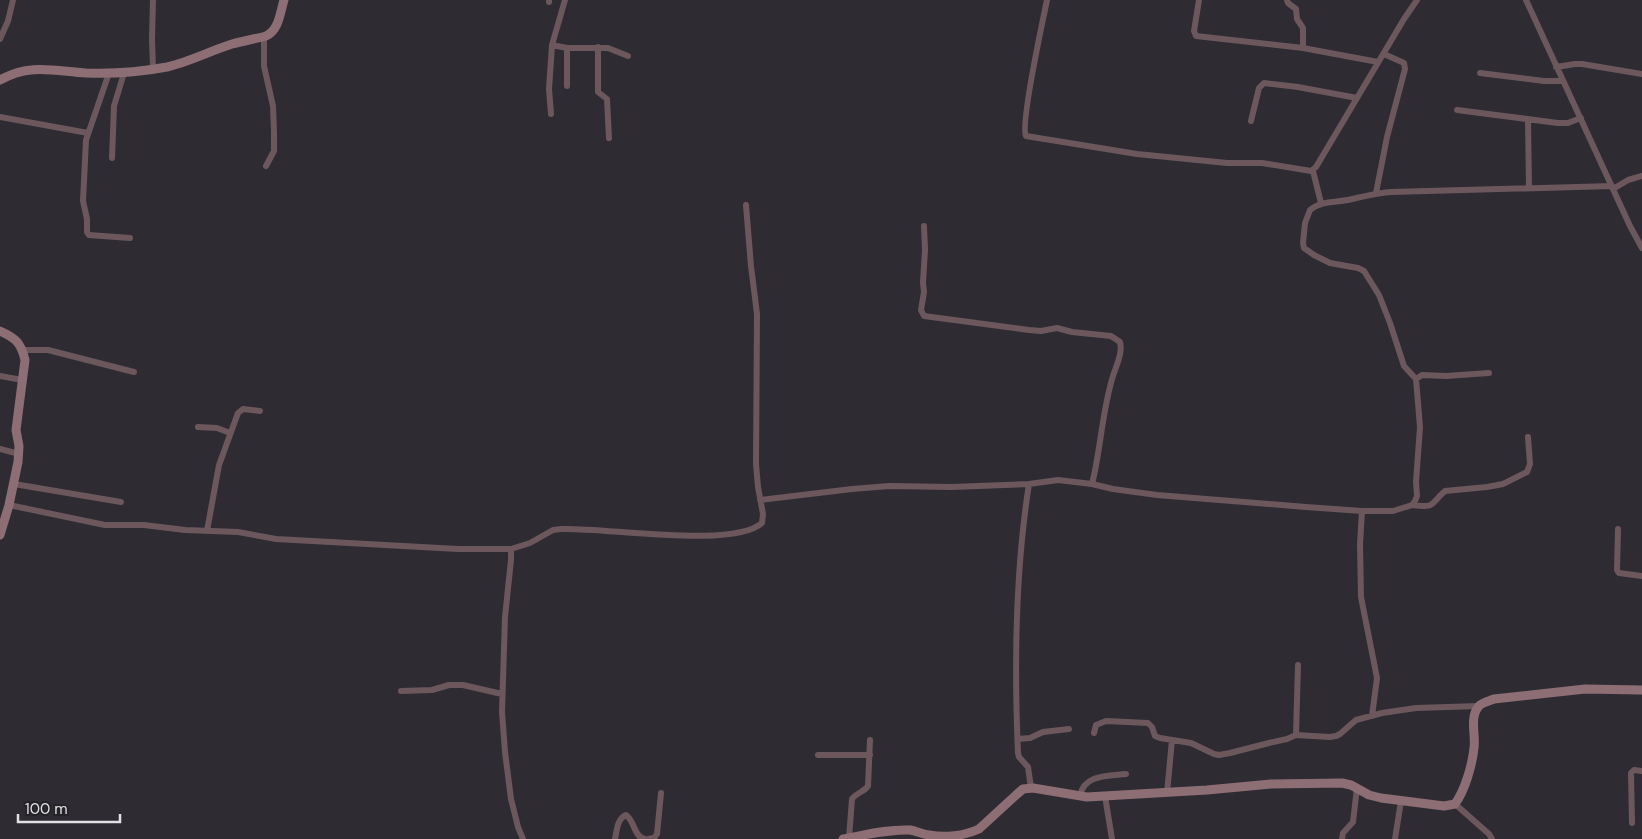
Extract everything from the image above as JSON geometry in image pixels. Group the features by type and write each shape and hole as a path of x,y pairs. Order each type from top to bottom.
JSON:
{"street":[{"path":"0,39 8,21 13,0"},
{"path":"153,0 153,69"},
{"path":"0,79 12,73 32,69 124,73 183,62 231,45 271,34 276,28 284,0"},
{"path":"551,114 548,89 552,45 565,0"},
{"path":"1047,0 1027,102 1024,135 1137,154 1228,163 1265,163 1313,171"},
{"path":"1199,0 1194,31 1196,36 1303,48 1378,62"},
{"path":"1287,0 1295,8 1297,19 1302,28 1303,48"},
{"path":"1313,171 1417,0"},
{"path":"1526,0 1556,67 1616,186 1642,246"},
{"path":"264,37 264,66 273,106 274,132 274,151 266,166"},
{"path":"552,45 567,48 598,47 612,49 628,56"},
{"path":"598,47 598,92 608,101 609,138"},
{"path":"567,48 567,86"},
{"path":"1376,193 1387,137 1405,69 1404,63 1384,54"},
{"path":"1556,67 1582,64 1642,74"},
{"path":"109,73 88,134 85,149 83,201 88,219 87,232 93,236 130,238"},
{"path":"112,158 114,106 124,73"},
{"path":"1480,73 1544,81 1563,81"},
{"path":"1251,121 1259,88 1264,83 1357,98"},
{"path":"1457,110 1564,123 1581,118"},
{"path":"0,117 88,134"},
{"path":"1528,120 1529,188"},
{"path":"1313,171 1321,203"},
{"path":"1412,505 1417,496 1416,482 1420,443 1416,379 1404,366 1379,295 1364,271 1358,268 1330,263 1304,248 1306,218 1310,210 1321,203 1350,200 1376,193 1616,186 1635,177 1642,176"},
{"path":"9,505 104,525 144,525 177,530 238,532 276,539 458,548 511,549 530,544 553,530 561,529 699,536 750,530 762,523 763,514 756,471 757,314 750,266 746,205"},
{"path":"924,226 924,292 921,310 924,316 1029,330 1061,329 1111,336 1120,342 1120,352 1111,383 1092,484"},
{"path":"0,331 12,336 19,343 25,360 16,430 19,454 14,484 0,534"},
{"path":"23,350 48,350 134,372"},
{"path":"1416,379 1422,375 1446,376 1489,373"},
{"path":"0,376 22,380"},
{"path":"207,531 219,465 240,410 260,411"},
{"path":"198,427 217,428 230,433"},
{"path":"760,500 889,486 952,487 1029,484 1058,480 1157,495 1362,511 1393,511 1412,505 1429,506 1434,504 1445,492 1503,484 1527,472 1530,464 1528,436"},
{"path":"0,449 19,454"},
{"path":"14,484 121,502"},
{"path":"1029,484 1016,611 1019,757 1028,767 1031,788"},
{"path":"1362,511 1360,597 1377,678 1372,716"},
{"path":"1618,529 1617,570 1619,573 1627,575 1642,576"},
{"path":"511,549 512,560 504,616 502,694 504,742 509,788 518,827 523,839"},
{"path":"1296,735 1298,665"},
{"path":"400,691 432,690 449,685 463,685 502,694"},
{"path":"1094,733 1098,723 1106,721 1150,724 1155,736 1191,743 1219,755 1230,754 1288,739 1296,735 1336,736 1356,720 1416,708 1479,706 1494,699 1585,689 1641,692"},
{"path":"870,740 868,786 866,790 854,797 851,803 846,838 891,830 911,830 930,835 954,836 972,833 979,830 1016,794 1023,789 1031,788 1087,797 1271,784 1342,783 1350,784 1369,795 1381,798 1444,806 1455,804 1462,794 1475,747 1474,719 1479,706"},
{"path":"1018,740 1030,738 1043,732 1069,730"},
{"path":"1167,792 1172,740"},
{"path":"818,755 870,755"},
{"path":"1632,823 1631,773 1634,770 1642,771"},
{"path":"1080,796 1083,786 1089,781 1100,777 1126,774"},
{"path":"1342,839 1343,833 1353,822 1357,788"},
{"path":"615,839 619,821 622,816 626,815 631,820 640,838 654,838 657,834 661,793"},
{"path":"1105,796 1112,839"},
{"path":"1395,839 1401,801"},
{"path":"1455,804 1489,834 1492,839"}]}
